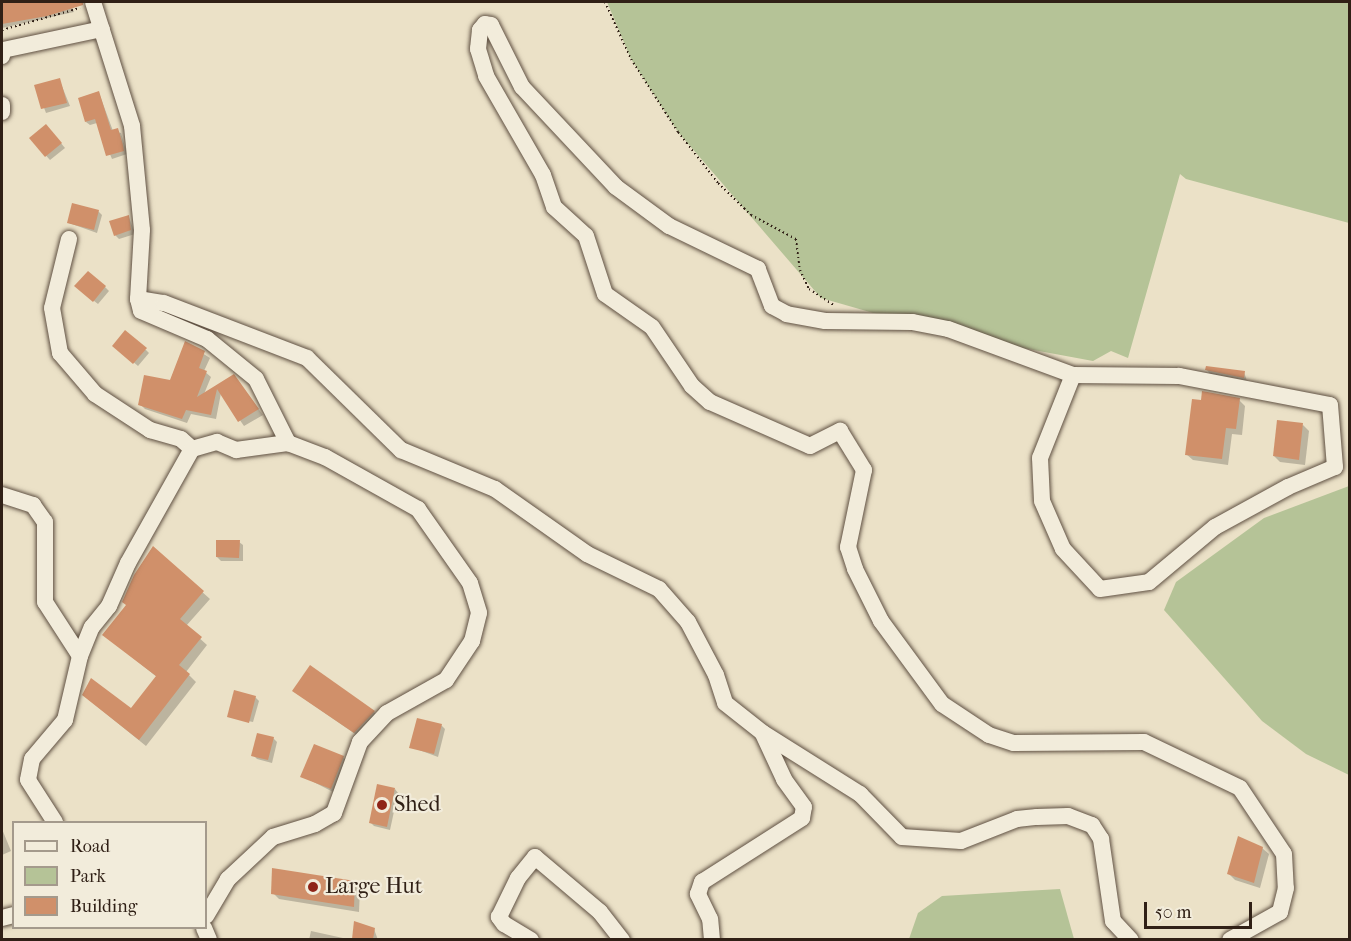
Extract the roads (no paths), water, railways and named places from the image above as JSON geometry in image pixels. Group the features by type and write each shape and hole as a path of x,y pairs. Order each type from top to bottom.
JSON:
{"street":[{"path":"94,3 132,126 142,230 138,299 141,311 150,318 207,339 256,380 288,443"},
{"path":"1073,375 1040,458 1042,501 1063,549 1101,589 1149,582 1215,527 1288,487 1335,467 1329,405 1179,376 1073,375 948,329 912,321 825,321 787,314 772,306 758,269 669,226 615,187 522,87 491,25 485,24 480,30 478,49 486,76 543,175 554,207 586,236 605,294 652,327 692,386 710,402 810,446 840,431 864,470 848,547 855,569 882,621 942,704 989,735 1014,743 1144,742 1240,788 1284,854 1286,888 1280,912 1230,939"},
{"path":"2,56 3,50 102,29"},
{"path":"69,239 52,308 60,353 95,394 150,430 181,440 192,449"},
{"path":"138,299 164,303 307,358 401,450 495,489 587,554 659,589 688,622 716,675 725,703 763,733 860,794 902,837 961,841 1017,819 1037,817 1068,816 1092,825 1101,839 1113,921 1131,939"},
{"path":"54,821 28,780 32,759 65,720 81,656 92,627 109,606 128,562 192,449 217,442 236,450 288,443 325,457 418,510 470,583 479,614 472,641 446,680 387,713 360,742 334,813 315,824 273,837 228,879 207,914"},
{"path":"2,495 33,505 45,522 45,602 81,656"},
{"path":"712,939 710,918 698,894 702,882 802,818 804,807 784,779 763,733"},
{"path":"531,939 504,924 499,917 518,878 535,857 600,912 622,939"}],"place":[{"name":"Shed","path":"382,805"},
{"name":"Large Hut","path":"313,887"}]}
